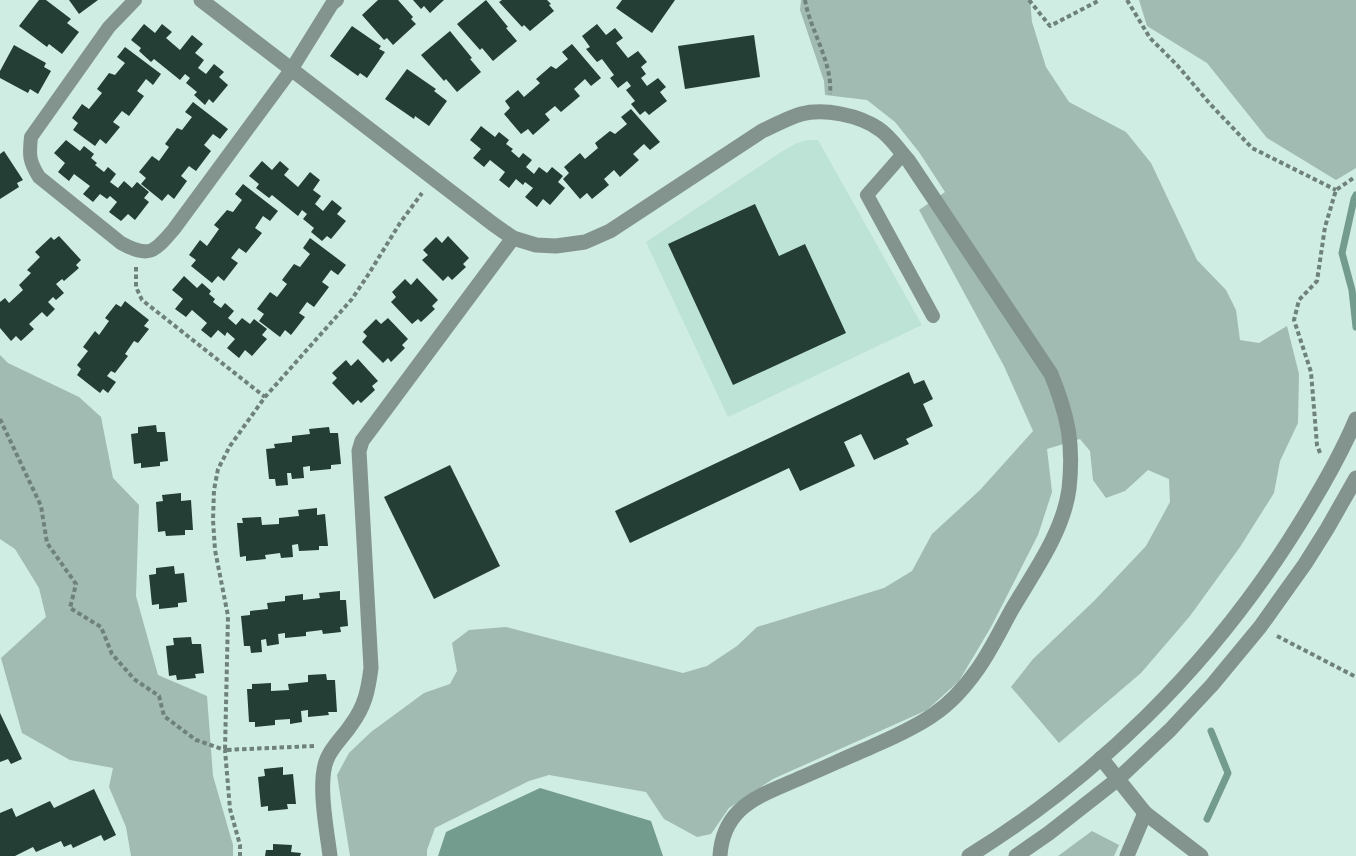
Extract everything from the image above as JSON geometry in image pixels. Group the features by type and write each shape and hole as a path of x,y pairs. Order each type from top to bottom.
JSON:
{"street":[{"path":"201,0 493,225 513,238 536,244 556,246 585,242 610,231 754,137 778,123 802,114 828,113 857,118 869,123 881,130 903,154 1051,374 1069,429 1071,459 1063,514 1051,543 978,669 958,694 935,714 908,730 747,804 725,830 720,856"},
{"path":"330,856 322,784 324,771 327,758 364,705 370,669 359,451 362,441 513,238"},
{"path":"969,856 1049,801 1101,758 1177,685 1244,606 1276,561 1305,516 1356,419"},
{"path":"1016,856 1118,779 1170,730 1212,685 1260,627 1305,564 1356,478"},
{"path":"1101,758 1145,813 1201,856"},
{"path":"1127,856 1145,813"}],"lane":[{"path":"135,0 109,27 31,136 29,152 32,165 39,177 121,243 136,251 157,248 174,229 291,70 332,4 337,0"},
{"path":"903,154 867,195 933,316"}],"path":[{"path":"805,0 826,64 830,86 828,113"},
{"path":"1029,0 1050,26 1100,0"},
{"path":"1127,0 1150,38 1252,148 1336,190"},
{"path":"1329,472 1317,445 1311,372 1294,320 1299,300 1317,281 1325,227 1336,190 1355,177"},
{"path":"240,856 240,845 230,809 225,750 228,616 215,550 214,490 218,469 230,446 265,396 352,298 400,223 433,178"},
{"path":"136,251 136,287 142,300 265,396"},
{"path":"0,419 41,506 46,543 75,584 70,608 101,627 112,654 134,679 159,696 164,716 196,740 225,750 336,745"},
{"path":"1260,627 1356,677"}],"shaded area":[{"path":"801,0 1030,0 1032,22 1046,67 1069,102 1126,132 1151,163 1197,260 1226,290 1236,310 1240,340 1259,343 1287,326 1299,374 1298,423 1280,461 1274,493 1240,547 1190,616 1141,673 1059,743 1011,687 1033,659 1094,601 1146,546 1170,502 1169,479 1148,470 1125,491 1106,498 1093,480 1090,451 1080,439 1047,449 1052,492 1038,535 991,627 959,681 927,710 773,779 729,808 711,834 697,837 664,819 646,792 549,775 529,781 435,828 427,856 350,856 337,775 349,753 371,732 424,693 450,684 457,671 452,643 469,630 506,627 683,673 707,666 737,646 757,627 884,588 912,571 932,534 980,490 1033,431 1004,366 919,210 945,192 919,152 895,122 867,100 825,95 824,81 800,10"},
{"path":"1139,0 1356,0 1356,168 1336,180 1267,138 1207,63 1147,26"},
{"path":"807,140 818,140 922,325 728,417 646,242 781,152"},
{"path":"0,355 8,363 79,397 101,417 113,478 139,505 136,596 158,675 207,696 213,776 233,845 233,856 131,856 126,827 109,787 113,768 70,760 22,733 1,658 46,617 39,588 15,549 0,539"},
{"path":"540,788 651,821 663,856 438,856 446,832"},
{"path":"1092,831 1119,845 1114,856 1058,856"}],"building":[{"path":"39,0 46,0 71,19 67,23 79,32 62,54 49,44 47,47 19,26"},
{"path":"69,0 98,0 79,14"},
{"path":"378,0 398,0 416,24 393,45 387,38 384,40 362,15"},
{"path":"413,0 444,0 430,13 424,6 421,9"},
{"path":"486,0 517,41 493,61 457,24"},
{"path":"502,0 547,0 554,11 530,31 524,25 522,27 499,2"},
{"path":"622,0 675,0 652,33 616,8"},
{"path":"144,24 155,33 162,24 172,32 166,38 180,50 192,35 203,44 195,53 204,60 198,68 206,74 214,64 224,72 219,77 228,85 213,103 209,99 205,105 194,95 197,92 186,83 190,78 185,74 180,80 154,59 151,62 139,51 141,48 131,40"},
{"path":"597,24 606,35 615,28 623,38 616,43 628,58 638,51 647,62 641,67 646,74 641,78 647,86 658,78 666,87 660,92 667,101 649,115 645,111 640,115 631,104 635,101 626,90 631,86 627,81 618,88 610,78 614,75 602,59 597,62 586,49 590,47 582,36"},
{"path":"352,26 381,46 379,49 385,52 367,78 360,73 358,76 330,56"},
{"path":"450,31 481,72 457,92 421,55"},
{"path":"754,35 760,77 685,89 678,46"},
{"path":"572,44 601,78 591,86 585,79 574,89 580,96 561,112 555,106 545,114 550,120 533,135 528,129 521,134 504,114 510,108 505,101 518,90 524,97 540,83 536,79 551,66 556,69 568,59 562,52"},
{"path":"14,45 46,63 44,67 51,71 38,94 30,89 28,93 0,78 0,71"},
{"path":"125,47 161,74 153,85 146,79 137,91 144,96 129,116 122,111 113,122 120,127 106,144 100,139 95,146 73,130 78,123 72,118 82,104 89,109 102,93 97,89 109,73 115,75 125,63 117,57"},
{"path":"407,69 436,89 434,91 447,101 429,126 415,116 414,119 385,99"},
{"path":"193,102 228,129 220,139 213,134 204,145 211,151 196,171 189,166 181,176 187,181 174,199 168,194 162,201 141,184 146,178 139,172 152,156 159,161 169,147 165,144 177,128 182,130 192,117 185,112"},
{"path":"631,109 660,142 650,150 644,144 633,154 639,160 620,177 614,170 604,179 609,185 592,199 587,193 580,199 563,179 569,173 564,167 580,153 585,159 598,148 595,143 610,131 615,134 627,124 621,117"},
{"path":"481,126 495,137 499,132 509,140 506,144 519,158 523,153 532,160 526,167 534,174 539,167 547,173 552,167 563,176 558,182 565,188 550,205 543,199 537,207 525,197 533,188 525,182 523,185 516,179 509,188 499,180 505,172 490,160 484,167 473,158 481,149 470,140"},
{"path":"66,140 80,151 84,146 94,154 91,158 97,163 95,165 104,172 108,167 116,174 110,182 118,188 124,181 132,188 137,182 149,192 144,198 149,202 135,220 128,214 121,221 109,212 117,202 110,196 107,199 100,194 93,202 83,194 90,186 74,174 69,181 58,172 65,163 54,153"},
{"path":"4,151 23,180 17,183 19,187 0,199 0,154"},
{"path":"262,161 272,170 280,161 289,169 284,175 298,187 310,172 320,180 313,190 321,196 315,204 323,211 332,200 342,208 337,214 346,221 331,239 327,236 322,241 311,232 314,228 303,219 307,214 302,210 298,216 272,195 269,198 256,188 259,184 249,176"},
{"path":"243,184 278,211 270,221 263,216 255,228 262,233 246,253 239,248 231,258 238,263 224,281 218,276 212,283 191,266 196,260 189,255 200,240 207,246 219,229 214,225 227,210 233,212 242,200 235,194"},
{"path":"755,204 779,256 805,244 846,333 733,385 668,244"},
{"path":"59,236 81,260 76,265 79,268 64,281 62,279 56,284 64,293 56,300 53,297 48,302 55,309 47,317 42,312 29,324 34,329 21,341 16,336 11,341 0,328 0,302 5,298 9,303 23,290 19,285 31,273 27,270 40,257 35,252 51,237 54,240"},
{"path":"448,236 469,258 463,264 466,267 452,280 448,276 443,281 422,260 428,255 423,250 436,237 442,243"},
{"path":"310,238 346,265 338,275 331,270 322,282 329,287 314,307 307,302 299,313 305,317 291,335 285,330 280,337 259,321 264,314 257,309 270,292 277,297 287,284 282,280 294,264 300,267 310,254 303,248"},
{"path":"184,276 197,288 202,283 211,291 209,294 215,299 213,302 221,308 225,303 234,311 228,318 236,325 242,318 250,324 254,319 267,329 262,335 267,339 252,356 245,350 239,358 227,348 235,339 227,332 225,336 218,330 211,338 201,330 207,323 192,310 186,317 175,309 183,299 172,290"},
{"path":"417,278 438,300 432,306 435,309 421,322 418,319 412,324 391,302 396,297 392,292 405,279 411,285"},
{"path":"125,301 149,320 144,326 149,329 138,343 134,341 125,354 128,356 115,373 111,371 107,376 116,382 108,393 103,389 100,393 77,375 81,369 77,365 88,351 83,347 95,331 99,335 109,321 105,318 116,304 121,307"},
{"path":"388,318 408,339 402,345 405,348 391,362 388,358 383,363 362,342 367,336 363,332 376,319 381,324"},
{"path":"358,359 378,381 372,386 375,390 361,403 358,400 353,405 332,383 337,378 332,373 346,360 351,366"},
{"path":"909,372 914,384 924,380 933,399 923,404 933,426 906,439 909,444 874,460 861,434 844,442 855,466 800,491 789,468 630,543 615,511"},
{"path":"156,425 157,432 165,432 168,461 160,462 160,466 141,468 141,463 134,464 131,434 138,433 138,427"},
{"path":"329,427 330,433 338,433 341,464 331,465 331,469 310,471 310,466 303,467 304,478 292,479 291,473 287,473 288,485 276,486 275,479 269,479 266,449 275,448 274,444 292,442 292,436 310,434 309,429"},
{"path":"450,465 500,566 434,599 384,497"},
{"path":"181,493 181,501 191,500 193,530 185,530 185,535 166,536 165,531 158,532 156,502 163,501 162,495"},
{"path":"317,508 317,515 325,514 328,546 319,546 319,550 299,551 298,544 292,545 293,557 281,558 280,553 265,555 266,559 246,561 246,556 240,557 237,523 243,523 242,518 261,517 262,525 279,524 279,518 299,516 298,510"},
{"path":"174,566 175,574 184,573 187,602 178,603 178,607 159,609 159,604 152,605 149,575 156,574 156,568"},
{"path":"340,591 340,600 346,600 348,626 340,627 341,632 323,634 322,630 306,632 306,636 285,638 285,633 278,634 279,644 267,646 266,639 261,640 262,652 251,653 250,646 244,646 241,616 250,615 250,611 268,609 267,603 285,601 285,596 303,594 303,600 320,598 319,593"},
{"path":"191,637 192,644 201,644 204,673 195,674 196,678 177,680 176,675 169,676 166,646 174,645 173,638"},
{"path":"326,674 327,680 335,680 337,712 308,717 308,710 301,711 302,722 290,724 290,719 275,720 275,725 255,727 255,722 249,722 247,689 252,689 252,684 271,683 271,691 289,690 288,684 308,682 308,675"},
{"path":"0,713 22,759 11,764 8,759 0,762"},
{"path":"283,767 283,775 293,774 296,804 287,804 288,809 268,811 268,806 261,807 258,777 265,776 264,769"},
{"path":"94,789 116,835 104,841 101,835 73,848 71,844 64,847 61,841 36,852 33,847 15,856 0,856 0,813 12,808 16,817 50,801 54,808"},
{"path":"273,844 292,845 291,852 301,853 300,856 265,856 266,850 273,850"}],"waterway":[{"path":"1356,195 1342,253 1352,290 1356,327"},
{"path":"1207,819 1228,773 1211,731"}]}
